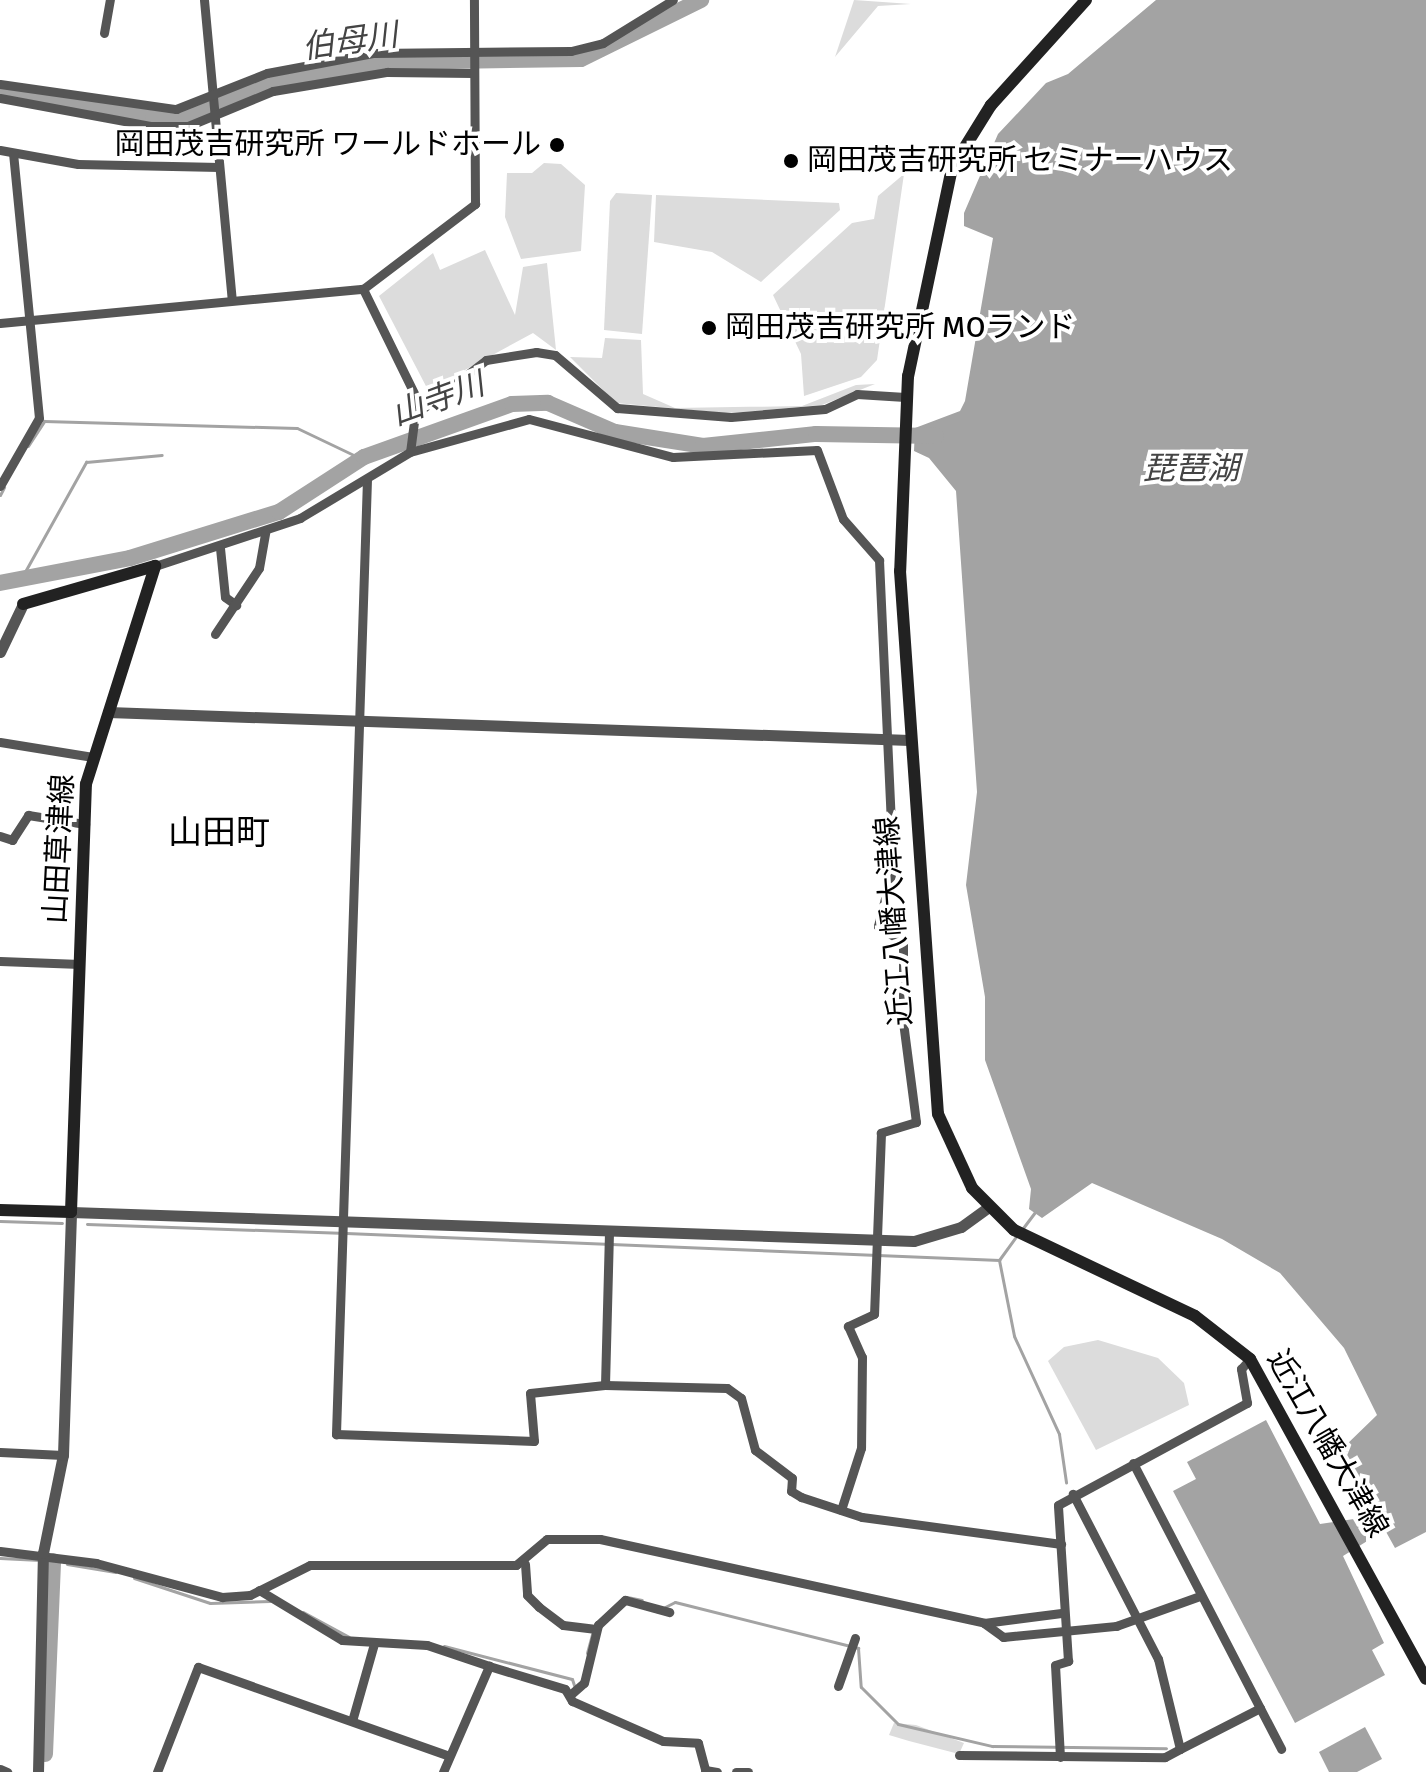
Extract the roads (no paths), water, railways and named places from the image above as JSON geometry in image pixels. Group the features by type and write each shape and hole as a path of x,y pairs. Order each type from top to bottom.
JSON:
{"main road":[{"name":"近江八幡大津線","path":"1086,0 986,112 952,168 905,397 900,452 910,740 933,1088 953,1157 987,1208 1018,1233 1195,1316 1250,1359 1342,1519 1426,1679"},
{"path":"23,604 155,566"},
{"name":"山田草津線","path":"71,1212 85,824 93,757 155,566"},
{"path":"0,1210 71,1212"}],"street":[{"path":"104,33 110,0"},
{"path":"204,0 232,300"},
{"path":"0,323 363,289 475,204 474,0"},
{"path":"0,98 173,127 267,73 374,53 581,49 673,0"},
{"path":"0,84 153,111 214,105 273,91 387,72 473,73"},
{"path":"88,114 90,101"},
{"path":"0,150 78,164 219,167"},
{"path":"0,486 39,418 13,153"},
{"path":"363,289 417,399 411,450"},
{"path":"417,413 486,360 536,352 567,364 600,400 632,410 731,417 825,409 857,394 905,397"},
{"path":"155,566 265,533 367,479 411,450 529,419 673,457 817,450 843,519 879,560 893,875 878,926 903,942 903,1022 916,1122 911,1130 881,1133 874,1314 848,1326 862,1357 862,1434 841,1510"},
{"path":"367,479 336,1434 534,1441 530,1393 605,1385 736,1389 755,1450 792,1478 791,1491 841,1510 1061,1544"},
{"path":"215,634 259,568 265,533"},
{"path":"220,548 225,597 236,605"},
{"path":"0,652 23,604"},
{"path":"108,712 910,740"},
{"path":"0,742 93,757"},
{"path":"0,836 12,840 28,815 85,824"},
{"path":"0,961 80,964"},
{"path":"38,1772 43,1553 63,1455 71,1212 342,1230 878,1248 940,1236 987,1208"},
{"path":"605,1385 609,1238"},
{"path":"1060,1757 1055,1665 1068,1661 1061,1613 1058,1505 1073,1494 1247,1403 1241,1369 1250,1359"},
{"path":"0,1452 63,1455"},
{"path":"1133,1463 1281,1749"},
{"path":"1073,1494 1158,1659 1180,1749"},
{"path":"596,1629 563,1625 527,1595 525,1564 534,1543 547,1539 600,1539 984,1623 1061,1613"},
{"path":"0,1551 43,1553 203,1595 259,1590 310,1565 525,1564"},
{"path":"259,1590 342,1640 427,1645 570,1695 663,1741 701,1741 705,1770 717,1772"},
{"path":"984,1623 1003,1637 1063,1634 1140,1621 1200,1596"},
{"path":"570,1695 584,1683 596,1629 625,1600 669,1612"},
{"path":"838,1686 855,1638"},
{"path":"352,1721 374,1644"},
{"path":"443,1772 489,1666"},
{"path":"157,1772 198,1667 449,1756"},
{"path":"959,1755 1165,1757 1260,1708"},
{"path":"0,1769 7,1772"},
{"path":"736,1772 748,1772"}],"water":[{"name":"琵琶湖","path":"1156,0 1426,0 1426,1532 1395,1548 1385,1530 1343,1556 1384,1643 1372,1650 1385,1675 1295,1723 1173,1491 1196,1479 1187,1462 1266,1420 1320,1524 1354,1519 1373,1508 1343,1448 1377,1415 1344,1348 1280,1273 1222,1239 1092,1183 1042,1218 1029,1209 1031,1189 985,1060 985,997 966,885 977,792 956,491 929,458 914,451 915,428 960,411 965,401 993,238 964,226 964,213 998,134 1046,83 1068,74"},
{"path":"1365,1727 1382,1759 1357,1772 1329,1772 1319,1752"}],"waterway":[{"name":"伯母川","path":"0,91 153,118 186,116 261,84 386,62 581,59 701,0"},
{"name":"山寺川","path":"0,583 130,558 279,512 364,457 512,404 548,403 615,432 703,446 816,434 936,436"},
{"path":"28,446 44,421 297,428 362,459"},
{"path":"22,577 86,462 162,455"},
{"path":"0,495 4,487"},
{"path":"1023,1228 1035,1212"},
{"path":"0,1221 62,1223"},
{"path":"87,1224 339,1233"},
{"path":"346,1233 999,1260"},
{"path":"999,1260 1018,1234"},
{"path":"999,1260 1014,1336 1059,1434 1066,1482"},
{"path":"0,1558 40,1560"},
{"path":"45,1754 53,1561"},
{"path":"67,1564 115,1572"},
{"path":"134,1578 210,1603 270,1601"},
{"path":"627,1597 642,1600"},
{"path":"665,1607 675,1602 858,1648 861,1687 898,1724 992,1746 1166,1748"},
{"path":"303,1612 349,1637"},
{"path":"587,1653 593,1630"},
{"path":"444,1646 572,1679 575,1688"}],"place":[{"name":"岡田茂吉研究所 ワールドホール","path":"557,145"},
{"name":"岡田茂吉研究所 セミナーハウス","path":"791,161"},
{"name":"岡田茂吉研究所 MOランド","path":"709,328"}],"district":[{"name":"山田町","path":"219,834"}]}
